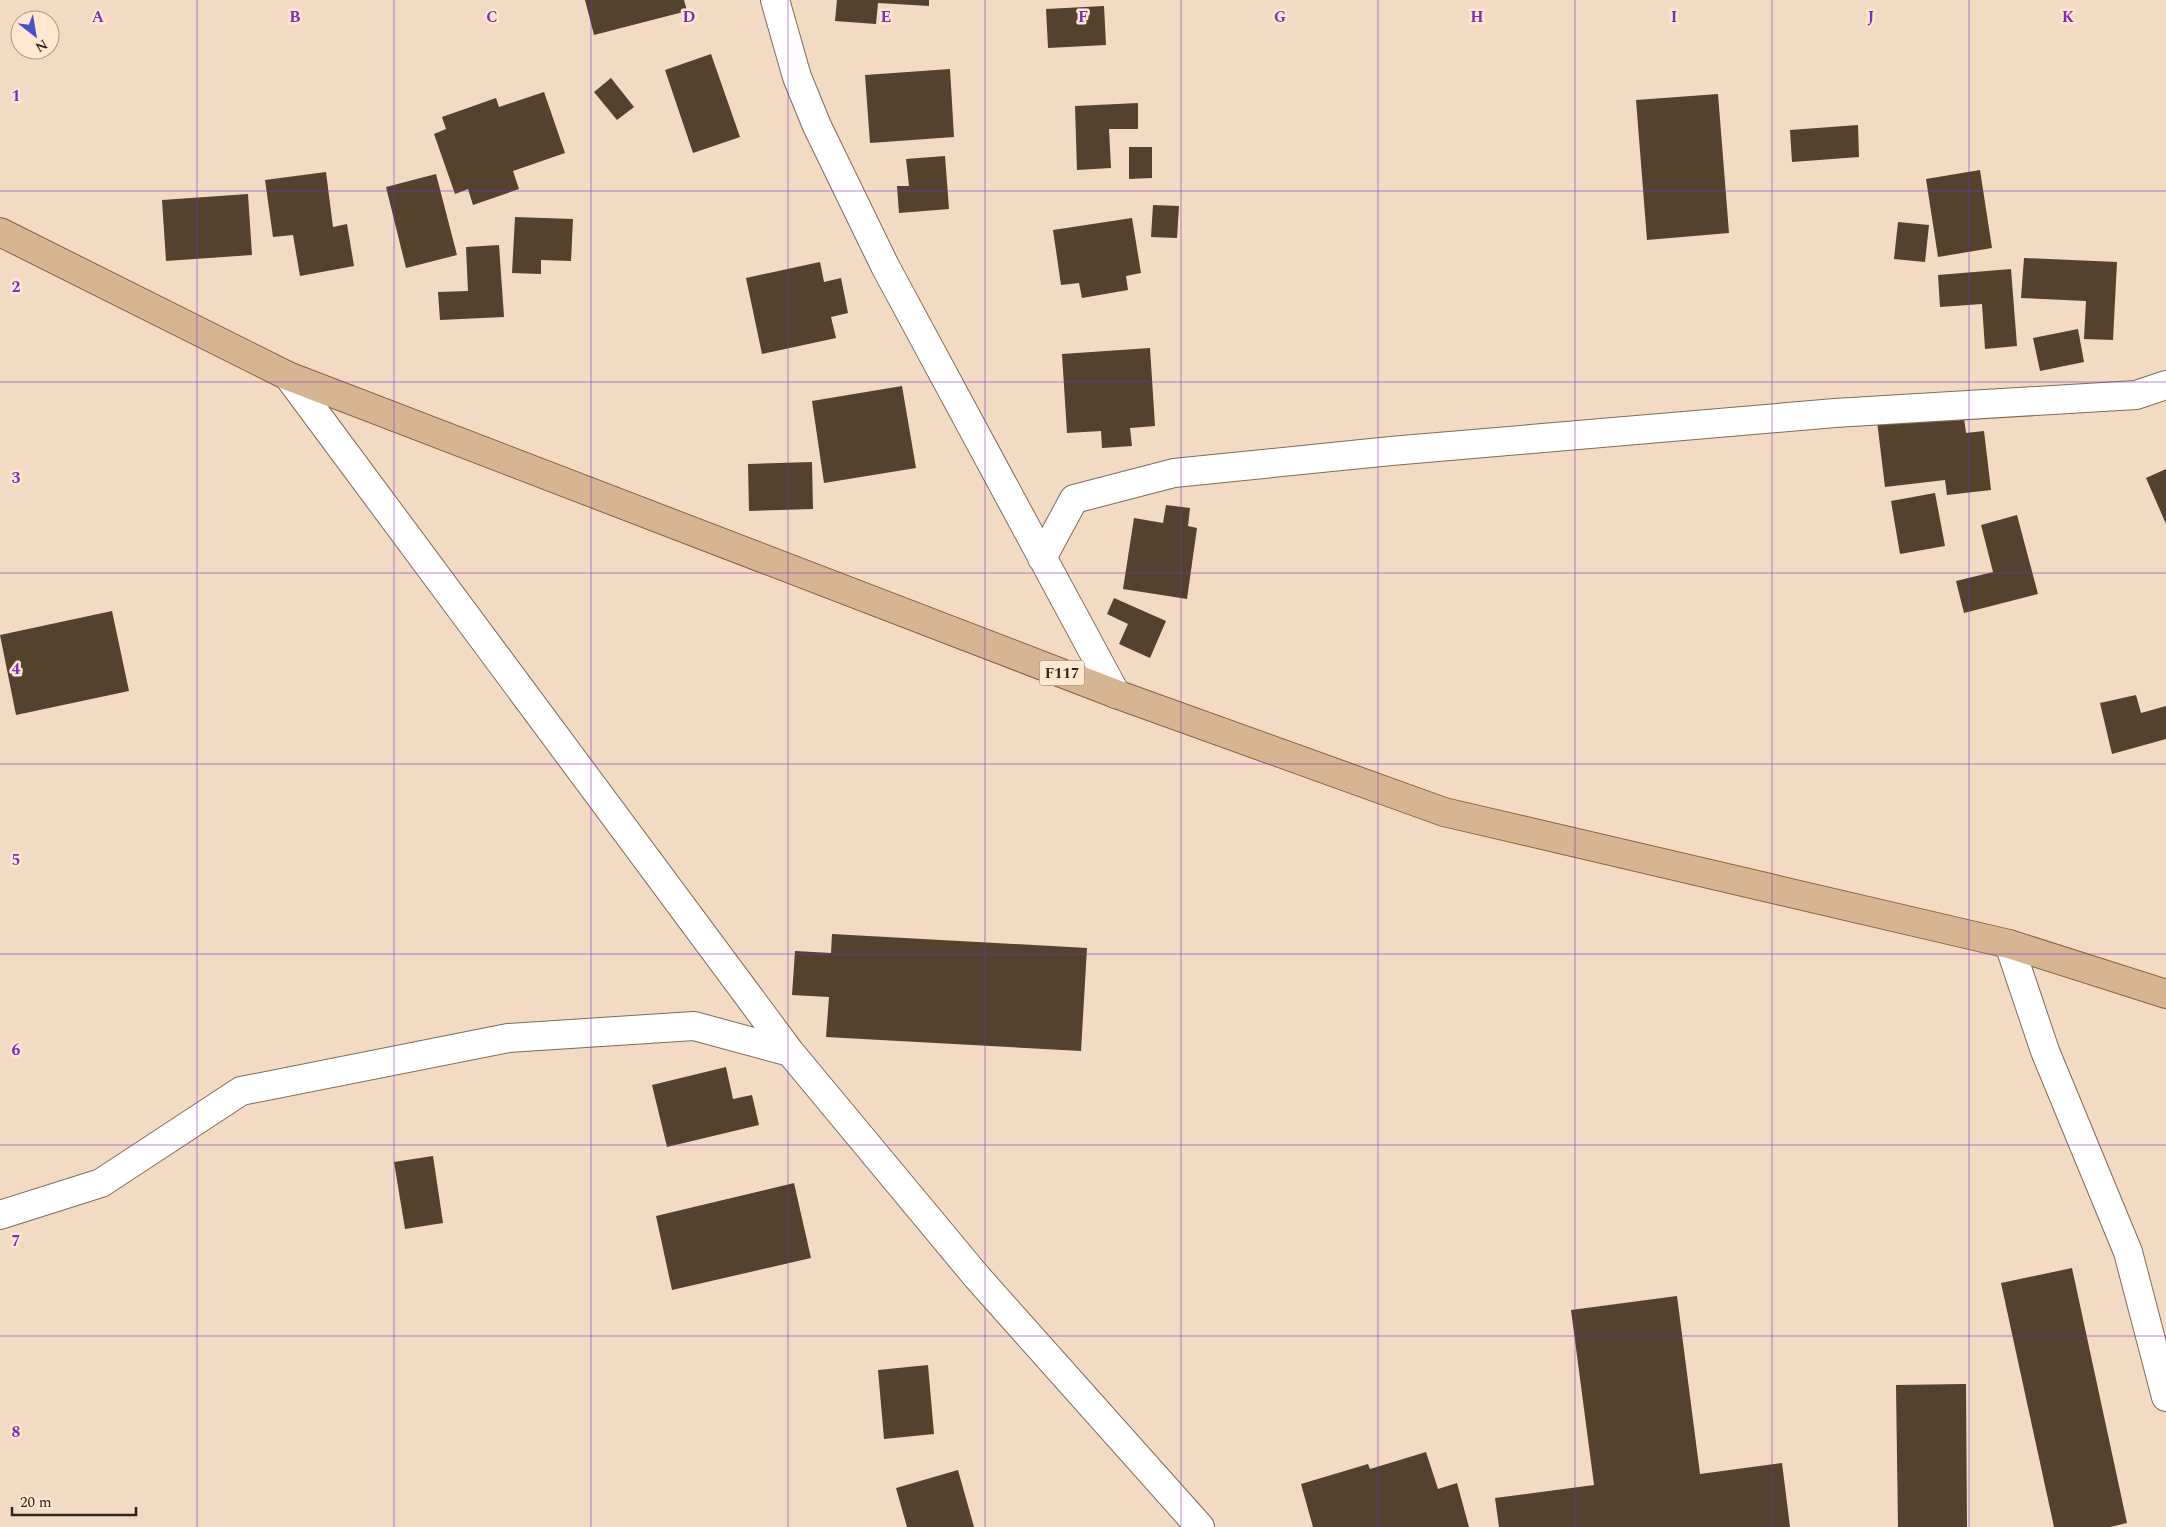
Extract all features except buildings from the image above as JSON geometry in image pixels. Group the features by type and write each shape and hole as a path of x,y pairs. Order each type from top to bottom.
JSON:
{"main road":[{"name":"F117","path":"0,232 288,376 1116,694 1444,812 2009,944 2166,994"}],"street":[{"path":"774,0 796,77 817,126 884,266 1116,694"},
{"path":"288,376 790,1052 977,1277 1200,1527"},
{"path":"1042,558 1074,498 1174,473 1391,451 1835,413 2136,395 2166,385"},
{"path":"2009,944 2045,1052 2128,1252 2166,1397"},
{"path":"0,1215 101,1183 241,1091 508,1038 694,1026 790,1052"}]}
